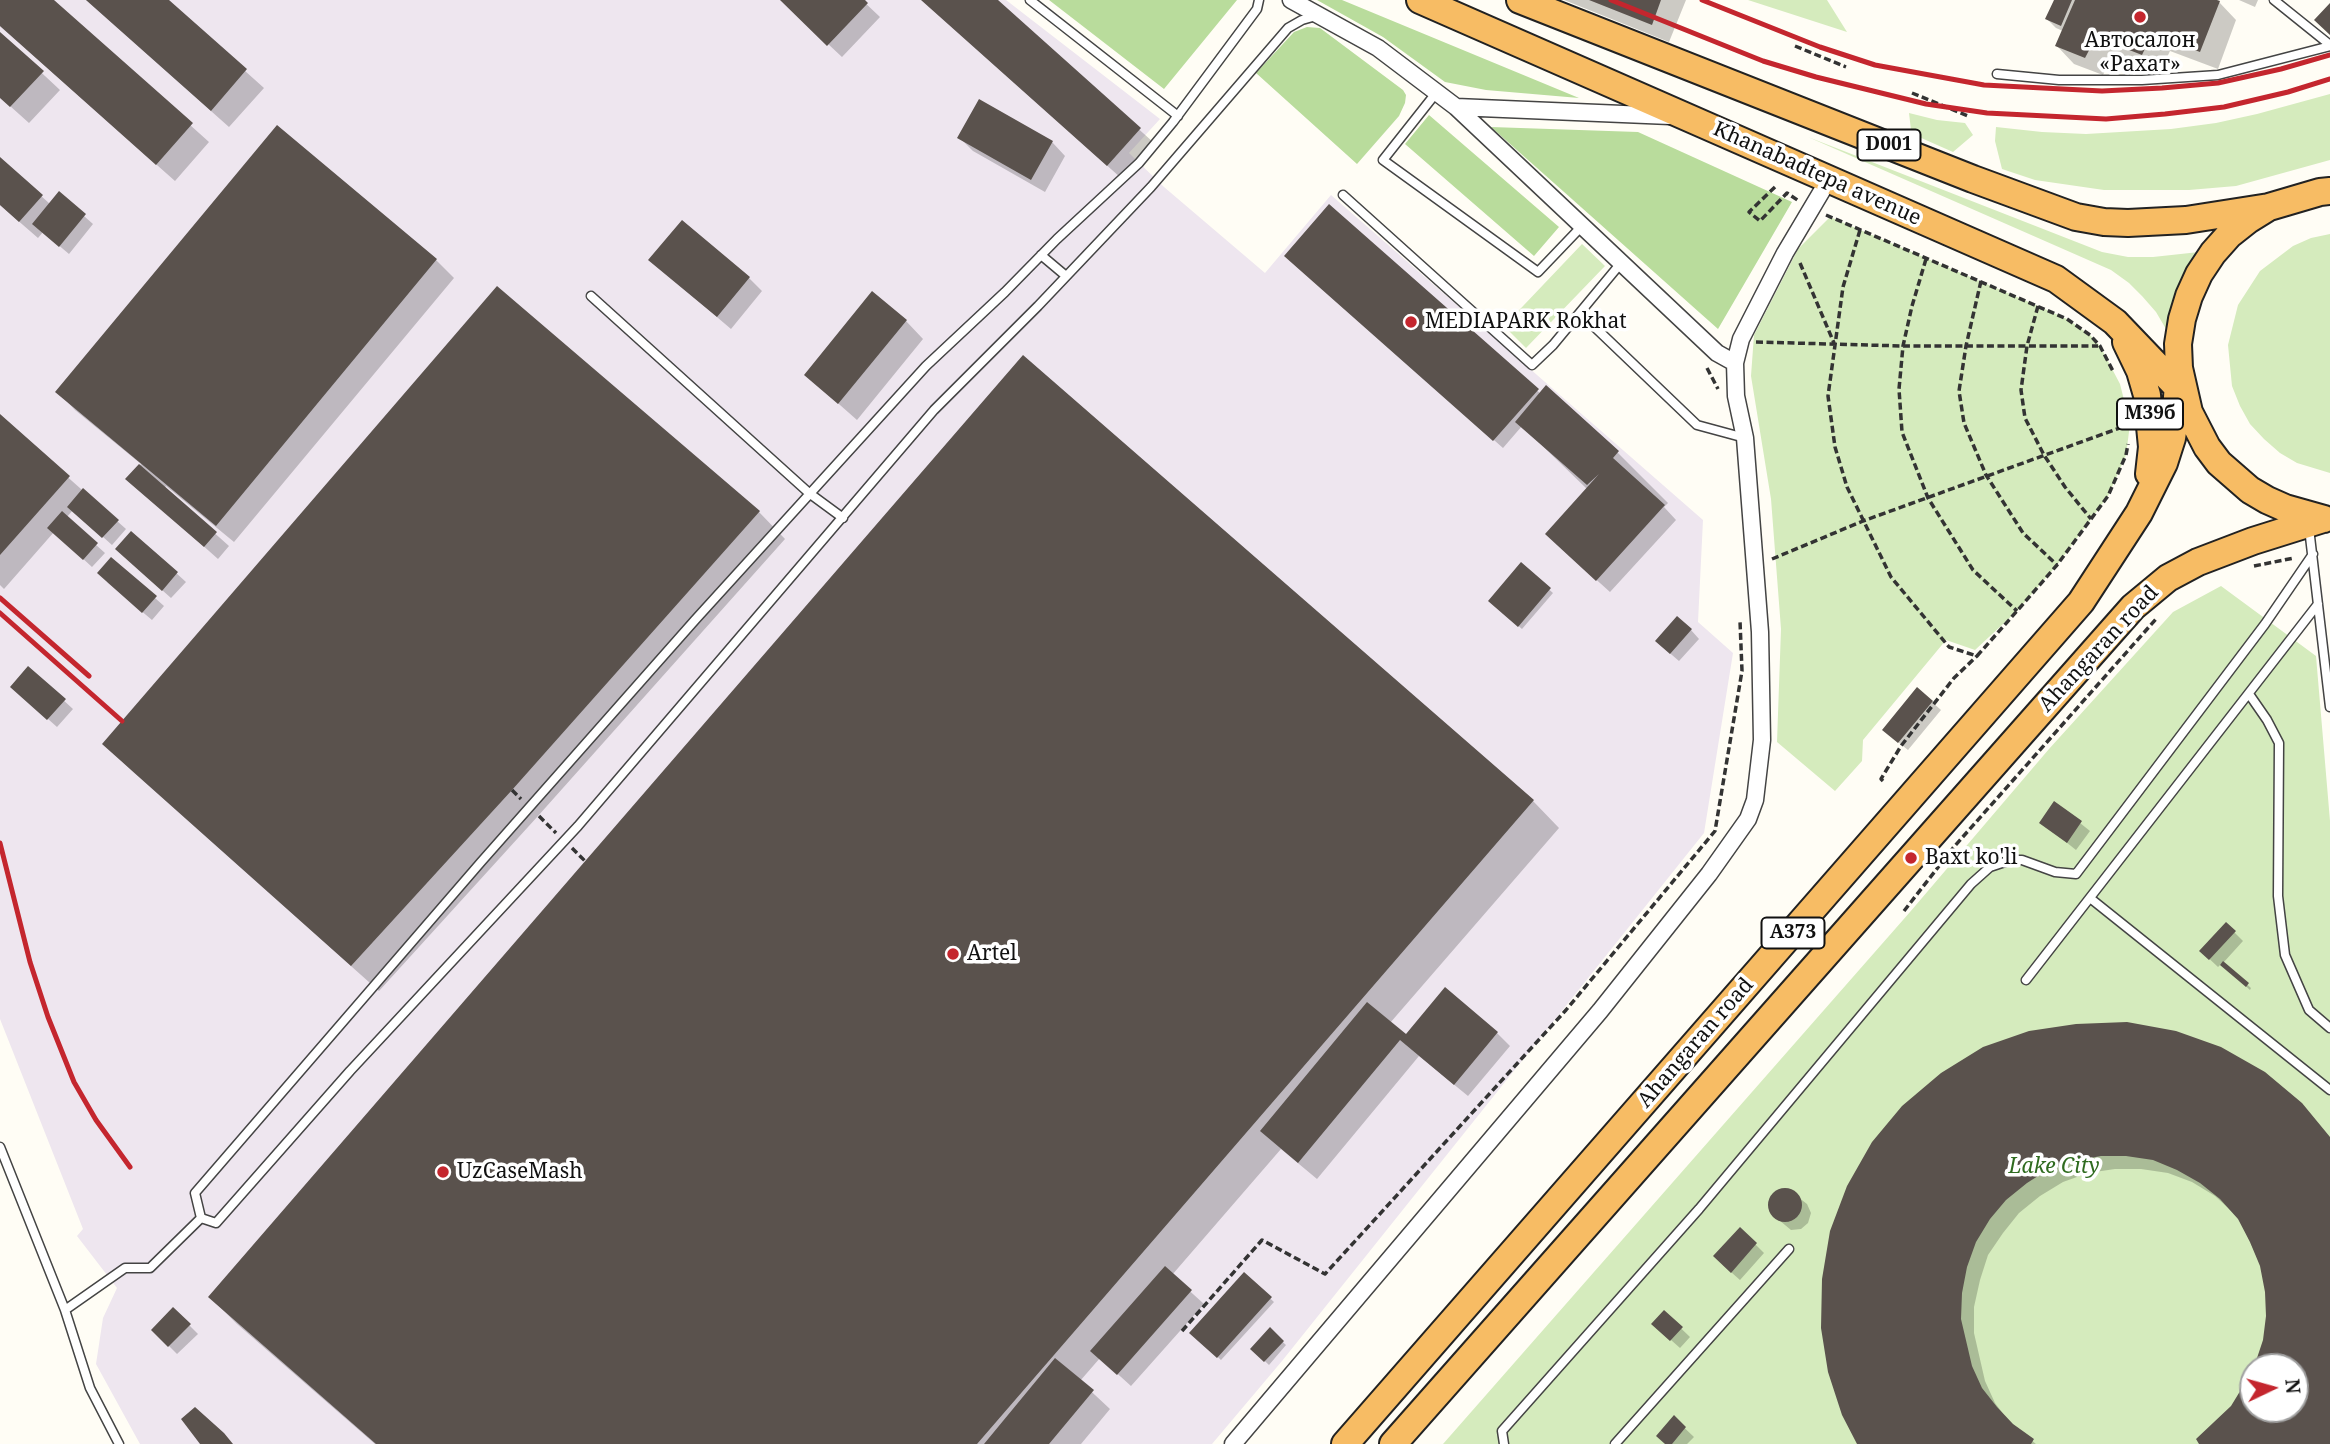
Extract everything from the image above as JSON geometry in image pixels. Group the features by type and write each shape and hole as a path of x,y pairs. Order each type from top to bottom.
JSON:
{"highway":[{"name":"Khanabadtepa avenue","path":"1420,0 2056,279 2115,322 2180,382"},
{"name":"D001","path":"1520,0 2076,217 2128,223 2186,220 2269,207 2327,191"},
{"name":"D001","path":"2269,207 2229,235 2199,274 2182,320 2178,344 2180,382 2189,412 2207,447 2234,477 2267,500 2317,519"},
{"name":"M39б","path":"2115,322 2140,371 2151,420 2149,473 2139,513"},
{"name":"Ahangaran road","path":"1345,1444 2057,632 2095,582 2139,513 2164,463 2172,438 2180,382"},
{"name":"Ahangaran road","path":"1393,1444 2133,607 2182,569 2317,519"}],"street":[{"path":"1291,0 1378,48 1456,107 1717,353 1735,363"},
{"path":"1456,107 1687,117"},
{"path":"1233,1444 1600,1011 1709,874 1748,819 1755,800 1762,740 1760,632 1745,439 1736,396 1735,363 1741,338 1791,243 1805,205 1829,179"}],"lane":[{"path":"1031,0 1178,116"},
{"path":"201,1219 195,1193 481,862 809,493 926,366 1139,163 1178,116 1257,9 1259,0"},
{"path":"2274,0 2330,46"},
{"path":"201,1219 216,1223 350,1071 578,826 934,410 1151,187 1288,28 1302,20 1321,15"},
{"path":"1997,74 2059,80 2142,80 2218,75 2330,46"},
{"path":"1436,93 1383,160 1538,272 1582,226"},
{"path":"1343,195 1532,365 1553,345 1621,263"},
{"path":"1041,255 1066,276"},
{"path":"591,296 809,493 843,518"},
{"path":"1580,313 1697,425 1745,439"},
{"path":"2317,519 2313,554 2330,707"},
{"path":"1506,1444 1502,1431 1699,1209 1971,884 1990,867 2011,860 2022,860 2055,872 2076,874 2265,624 2313,554"},
{"path":"2026,980 2318,604"},
{"path":"2249,694 2267,720 2278,743 2278,896 2285,955 2309,1010 2330,1028"},
{"path":"2090,898 2330,1090"},
{"path":"0,1147 65,1310 90,1388 119,1444"},
{"path":"65,1310 125,1268 150,1268 201,1219"},
{"path":"1615,1444 1789,1249"}],"path":[{"path":"1795,46 1846,67"},
{"path":"1912,93 1968,116"},
{"path":"1775,187 1749,212 1760,221 1787,193 1805,205 1860,230 2067,319 2090,335 2100,346 2115,375"},
{"path":"1860,230 1843,287 1828,396 1835,447 1847,487 1891,577 1949,647 1977,656"},
{"path":"1791,243 1834,345"},
{"path":"1926,259 1903,346 1899,389 1902,432 1928,498 1973,570 2017,611"},
{"path":"1981,281 1959,391 1964,423 1986,475 2022,533 2057,565"},
{"path":"2038,306 2027,346 2021,390 2025,418 2043,455 2092,520"},
{"path":"1741,338 1757,343 1834,345 2100,346"},
{"path":"1717,353 1706,366 1723,398"},
{"path":"1755,567 1863,521 2130,424 2126,455 2108,496 2092,520 2017,611 1954,678 1901,746 1881,779 1883,781"},
{"path":"2247,568 2313,554"},
{"path":"1904,911 1953,848 2158,616"},
{"path":"1182,1331 1262,1240 1325,1273 1566,1010 1715,831 1741,671 1740,619"},
{"path":"512,790 521,799"},
{"path":"530,807 558,834"},
{"path":"567,843 585,861"}],"shaded area":[{"path":"0,0 1006,0 1160,119 1129,153 1164,187 1265,273 1331,195 1703,520 1698,622 1733,653 1704,833 1282,1361 1212,1444 140,1444 96,1364 103,1318 117,1288 77,1236 83,1229 0,1019"}],"green space":[{"path":"1049,0 1237,0 1164,89"},
{"path":"1317,0 1342,0 1579,98 1486,90 1445,82 1383,37"},
{"path":"1748,0 1827,0 1847,32"},
{"path":"1307,27 1320,28 1403,90 1406,95 1399,116 1357,164 1256,73 1294,32"},
{"path":"2330,94 2330,160 2236,186 2189,190 2104,190 2035,180 2002,169 1995,141 1996,127 2086,134 2171,129 2257,114"},
{"path":"1909,113 1965,123 1973,135 1953,152 1919,137 1911,130"},
{"path":"1429,115 1559,227 1534,256 1405,144"},
{"path":"1491,127 1638,132 1792,202 1718,329"},
{"path":"1808,137 2102,252 2128,257 2153,257 2199,252 2175,292 2166,329 2142,296 2111,270"},
{"path":"1830,217 2067,319 2090,335 2100,346 2120,384 2130,424 2126,455 2108,496 2057,565 2017,611 1975,650 1946,640 1863,740 1862,761 1835,791 1777,742 1781,629 1771,499 1751,376 1754,335 1798,249"},
{"path":"2330,234 2330,473 2297,463 2280,453 2250,424 2232,386 2228,345 2238,305 2260,271 2293,246"},
{"path":"1582,244 1605,266 1526,348 1504,326"},
{"name":"Lake City","path":"2221,586 2316,656 2330,821 2330,1444 1443,1444 1910,912 2049,749 2173,612"}],"building":[{"path":"0,0 54,0 193,123 156,165 0,26"},
{"path":"86,0 169,0 247,69 211,111"},
{"path":"780,0 865,0 868,3 827,46"},
{"path":"921,0 998,0 1141,128 1107,166"},
{"path":"1589,0 1661,0 1652,25"},
{"path":"2054,0 2072,0 2061,26 2045,19"},
{"name":"Автосалон «Рахат»","path":"2075,0 2220,1 2200,52 2152,34 2142,55 2096,37 2085,58 2055,46"},
{"path":"2330,3 2330,35 2314,20"},
{"path":"0,32 44,71 10,107 0,98"},
{"path":"979,99 1053,141 1031,180 957,138"},
{"path":"277,125 437,259 216,526 55,392"},
{"path":"0,157 43,195 19,222 0,205"},
{"path":"59,191 86,214 59,247 32,224"},
{"path":"1329,204 1539,389 1493,441 1284,256"},
{"path":"682,220 750,277 717,317 648,260"},
{"path":"497,286 760,511 351,966 102,744"},
{"path":"872,291 907,320 838,404 804,375"},
{"name":"Artel","path":"1023,355 1534,800 977,1444 376,1444 208,1297"},
{"path":"1546,385 1619,451 1613,458 1665,505 1596,581 1545,534 1599,474 1587,485 1515,422"},
{"path":"0,414 70,476 0,555"},
{"path":"139,464 217,532 204,547 125,479"},
{"path":"83,488 119,520 102,538 67,507"},
{"path":"62,511 98,543 83,560 47,528"},
{"path":"131,531 178,572 162,591 115,549"},
{"path":"111,557 157,596 142,613 97,573"},
{"path":"1521,562 1551,588 1518,627 1488,601"},
{"path":"1677,616 1692,629 1670,654 1655,641"},
{"path":"28,666 66,699 47,720 10,687"},
{"path":"1917,687 1933,701 1898,743 1882,730"},
{"path":"2054,801 2082,821 2067,843 2039,823"},
{"path":"2226,922 2236,931 2209,960 2199,951"},
{"path":"2223,961 2249,983 2246,987 2220,965"},
{"path":"1445,987 1498,1032 1454,1085 1400,1040 1298,1163 1260,1131 1367,1002 1406,1034"},
{"path":"2127,1022 2176,1031 2221,1047 2265,1072 2302,1103 2330,1137 2330,1444 2199,1444 2196,1439 2231,1406 2239,1393 2239,1423 2309,1423 2309,1353 2259,1353 2266,1316 2260,1266 2238,1219 2220,1199 2200,1183 2153,1160 2101,1156 2049,1169 2006,1200 1976,1242 1967,1267 1961,1319 1972,1366 1982,1388 1997,1407 2013,1424 2034,1439 2031,1444 1857,1444 1842,1415 1828,1372 1821,1328 1822,1279 1830,1231 1847,1186 1872,1142 1902,1106 1941,1073 1983,1047 2029,1031 2076,1024"},
{"path":"1785,1188 1797,1193 1802,1205 1797,1217 1785,1222 1773,1217 1768,1205 1773,1193"},
{"path":"1740,1227 1757,1243 1731,1273 1713,1256"},
{"path":"1165,1266 1192,1290 1117,1375 1090,1351"},
{"path":"1244,1272 1272,1297 1217,1358 1189,1333"},
{"path":"173,1307 191,1324 168,1347 151,1330"},
{"path":"1664,1310 1683,1327 1670,1341 1651,1324"},
{"path":"1270,1327 1284,1341 1264,1362 1250,1349"},
{"path":"1055,1358 1094,1390 1049,1444 984,1444"},
{"path":"195,1407 233,1444 200,1444 181,1419"},
{"path":"1674,1415 1686,1427 1672,1444 1665,1444 1656,1436"}],"railway":[{"path":"1611,0 1763,61 1816,77 1926,104 1987,113 2106,119 2165,114 2224,107 2330,79"},
{"path":"1702,0 1820,47 1875,65 1984,85 2102,91 2162,88 2218,83 2330,55"},
{"path":"0,598 89,676"},
{"path":"0,613 122,721"},
{"path":"0,843 30,962 74,1082 96,1120 130,1167"}],"place":[{"name":"Автосалон «Рахат»","path":"2140,17"},
{"name":"MEDIAPARK Rokhat","path":"1411,322"},
{"name":"Baxt ko'li","path":"1911,858"},
{"name":"Artel","path":"953,954"},
{"name":"UzCaseMash","path":"443,1172"}]}
